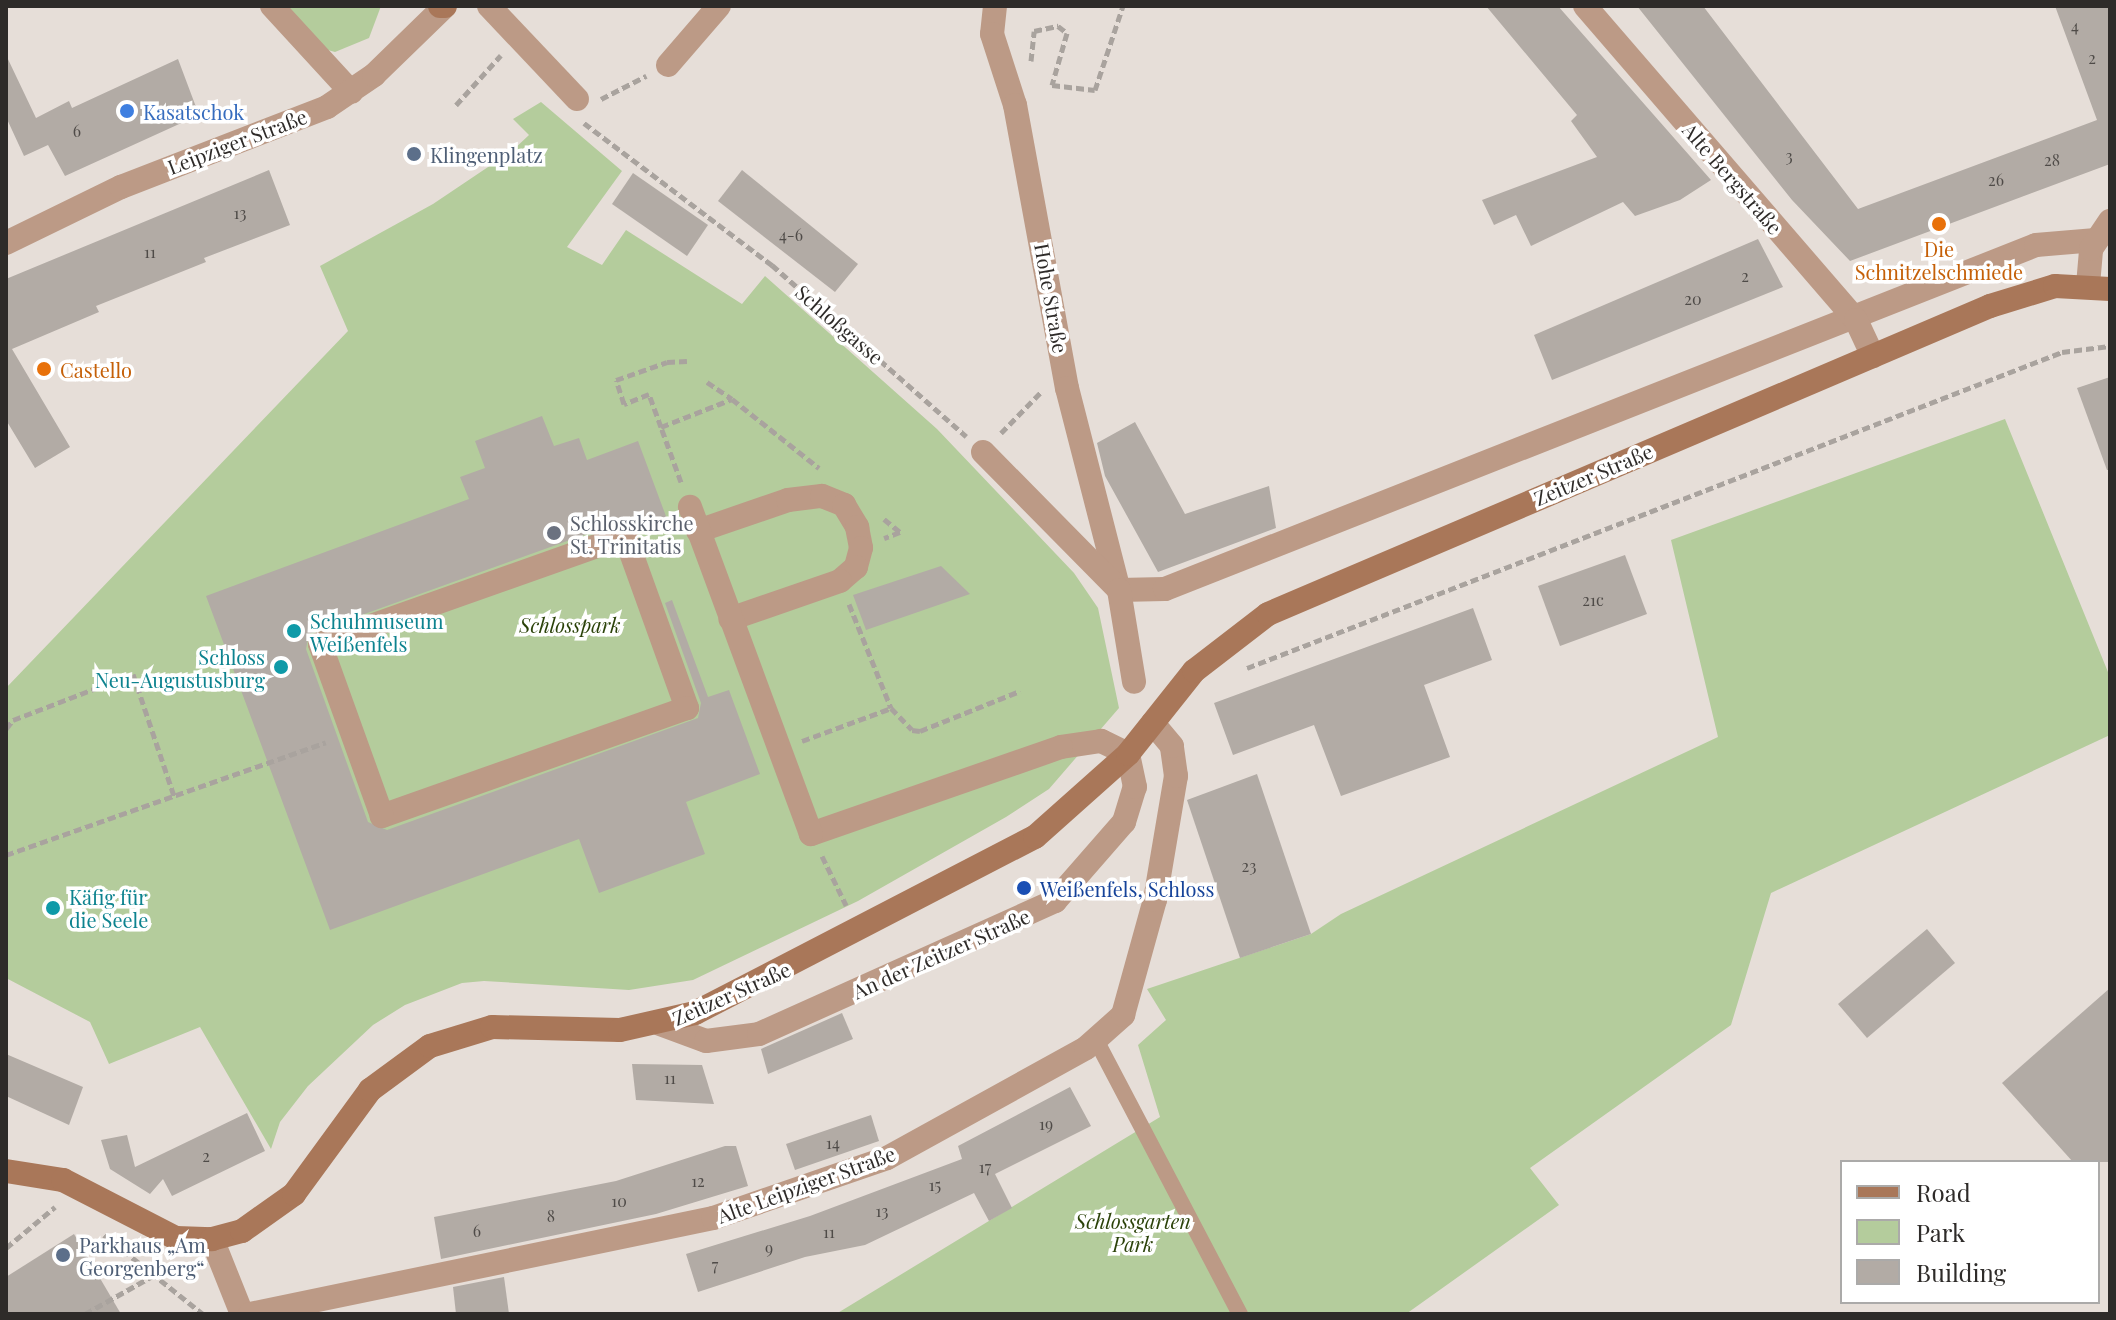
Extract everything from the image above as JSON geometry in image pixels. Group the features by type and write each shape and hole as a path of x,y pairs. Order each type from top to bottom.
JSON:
{"main road":[{"name":"Zeitzer Straße","path":"212,1239 242,1231 280,1208 370,1090 430,1046 492,1027 620,1030 660,1024 744,991 970,875 1035,837 1128,754 1194,671 1268,614 2036,289 2099,287"},
{"path":"6,1171 63,1180 176,1238 212,1239"}],"street":[{"path":"272,6 351,92"},
{"path":"489,6 577,99"},
{"path":"668,65 719,6"},
{"name":"Hohe Straße","path":"995,6 992,34 1015,105 1067,388 1119,590"},
{"name":"Alte Bergstraße","path":"1585,6 1856,320 1873,356"},
{"name":"Leipziger Straße","path":"6,243 121,187 327,107 351,92 443,7"},
{"path":"1119,590 1165,589 1856,320 2036,245 2103,230 2099,287"},
{"path":"983,452 1119,590 1134,682"},
{"path":"698,531 788,500 822,496 844,505 861,548 856,567 840,581 730,619"},
{"path":"690,507 811,834 1061,747 1101,741 1128,754"},
{"path":"625,536 687,708 382,816 352,732 320,644 625,536"},
{"name":"Alte Leipziger Straße","path":"250,1314 713,1218 887,1158 1096,1040 1123,1015 1155,900 1174,795 1172,746 1153,723"},
{"name":"An der Zeitzer Straße","path":"660,1024 706,1041 759,1034 1055,901 1133,805 1128,754"},
{"path":"212,1239 242,1314"}],"lane":[{"path":"1096,1040 1240,1314"}],"path":[{"path":"1058,26 1067,33 1052,85 1095,90 1123,6"},
{"path":"456,105 517,37"},
{"path":"577,99 601,99 668,65"},
{"name":"Schloßgasse","path":"577,99 580,119 772,265 983,452"},
{"path":"1230,674 2062,352 2110,346"},
{"path":"687,361 667,362 616,380 624,404 649,394 690,507"},
{"path":"707,382 828,475"},
{"path":"983,452 1042,391 1067,388"},
{"path":"661,427 732,399"},
{"path":"861,548 900,532 876,513"},
{"path":"840,581 899,722 920,731 1020,691"},
{"path":"6,729 13,720 133,674 174,796"},
{"path":"809,738 891,708"},
{"path":"6,855 352,732"},
{"path":"811,834 844,900"},
{"path":"49,1201 70,1211"},
{"path":"6,1248 59,1204"},
{"path":"101,1232 203,1314"},
{"path":"85,1314 156,1274"}],"green space":[{"path":"283,6 381,6 369,38 335,52 324,49"},
{"name":"Schlosspark","path":"541,102 622,171 567,247 602,265 626,230 742,304 765,276 937,429 1074,573 1098,608 1119,708 1049,789 1006,817 858,901 693,980 629,990 484,981 462,983 405,1005 373,1025 308,1086 280,1122 271,1149 200,1027 109,1064 90,1022 6,978 6,688 348,331 320,266 433,204 512,151 529,135 513,119"},
{"name":"Schlossgarten Park","path":"2005,419 2110,677 2110,735 1771,893 1731,1025 1530,1168 1559,1205 1406,1314 836,1314 1160,1117 1138,1045 1166,1020 1147,989 1311,934 1341,914 1718,737 1671,540"}],"building":[{"path":"1486,6 1558,6 1711,180 1680,200 1635,216 1623,202 1531,246 1516,215 1494,225 1482,200 1597,157 1571,121 1577,115"},
{"path":"1637,6 1703,6 1858,209 2097,120 2055,6 2110,6 2110,164 1850,261 1792,200"},
{"path":"6,55 36,118 69,101 72,108 178,59 199,115 65,176 48,145 24,156 6,117"},
{"path":"269,170 290,225 204,258 206,262 96,306 99,312 12,349 70,447 35,468 6,420 6,279"},
{"path":"742,170 858,264 835,292 718,201"},
{"path":"633,173 708,225 687,256 612,204"},
{"path":"1758,239 1783,287 1552,380 1534,335"},
{"path":"2110,377 2110,470 2107,470 2077,388"},
{"name":"Schloss Neu-Augustusburg","path":"542,416 554,446 579,438 587,460 638,441 667,519 639,531 620,522 309,634 306,649 368,822 387,830 698,718 701,703 665,603 672,600 708,697 729,690 760,774 686,802 705,854 599,893 579,839 330,930 206,596 469,499 460,477 485,468 475,441"},
{"path":"1135,422 1185,514 1269,486 1276,528 1158,572 1105,476 1097,443"},
{"path":"1625,555 1647,614 1560,646 1538,586"},
{"path":"941,566 970,594 866,630 853,595"},
{"path":"1473,608 1492,660 1424,685 1450,757 1341,796 1314,725 1233,755 1214,703"},
{"path":"1257,774 1311,934 1240,958 1187,800"},
{"path":"1927,929 1955,963 1867,1038 1838,1004"},
{"path":"2110,988 2110,1162 2071,1160 2002,1083"},
{"path":"842,1013 853,1039 768,1074 761,1049"},
{"path":"6,1054 83,1087 69,1125 6,1096"},
{"path":"632,1064 702,1065 714,1104 636,1100"},
{"path":"1070,1087 1091,1126 995,1174 1012,1208 989,1221 974,1193 865,1245 805,1257 698,1292 686,1254 810,1216 962,1159 958,1146"},
{"path":"247,1113 265,1151 172,1196 163,1179 150,1194 110,1169 101,1140 127,1135 135,1167"},
{"path":"871,1115 879,1141 795,1170 786,1144"},
{"path":"725,1146 736,1146 748,1186 656,1214 441,1259 434,1217 616,1181"},
{"name":"Parkhaus „Am Georgenberg“","path":"74,1234 121,1314 6,1314 6,1277"},
{"path":"504,1277 509,1314 456,1314 453,1287"}],"place":[{"name":"Kasatschok","path":"127,111"},
{"name":"Klingenplatz","path":"414,154"},
{"name":"Die Schnitzelschmiede","path":"1939,224"},
{"name":"Castello","path":"44,369"},
{"name":"Schlosskirche St. Trinitatis","path":"554,533"},
{"name":"Schuhmuseum Weißenfels","path":"294,631"},
{"name":"Schloss Neu-Augustusburg","path":"281,667"},
{"name":"Weißenfels, Schloss","path":"1024,888"},
{"name":"Käfig für die Seele","path":"53,908"},
{"name":"Parkhaus „Am Georgenberg“","path":"63,1255"}]}
